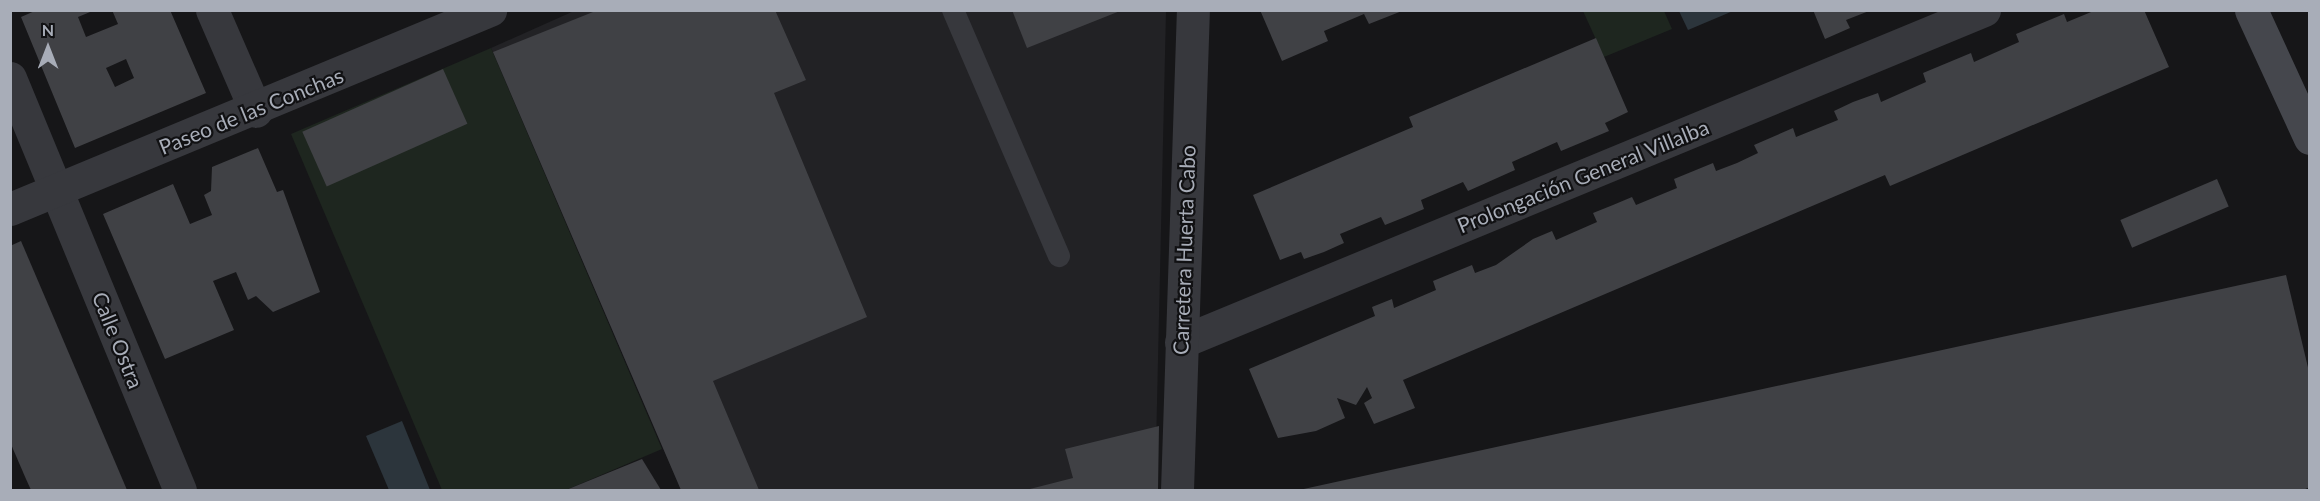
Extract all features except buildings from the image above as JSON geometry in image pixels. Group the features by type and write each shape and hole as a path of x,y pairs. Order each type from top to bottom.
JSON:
{"street":[{"path":"212,10 256,111"},
{"name":"Paseo de las Conchas","path":"10,209 256,111 452,17 490,10"},
{"name":"Carretera Huerta Cabo","path":"1177,490 1192,10"},
{"name":"Prolongación General Villalba","path":"1181,342 1984,10"},
{"path":"2251,10 2310,138"},
{"name":"Calle Ostra","path":"10,78 180,490"}],"lane":[{"path":"953,10 1059,256"}],"shaded area":[{"path":"574,11 1166,11 1155,490 681,490 491,48"},
{"path":"1583,11 1664,11 1672,29 1604,57"},
{"path":"1679,11 1733,11 1688,30"},
{"path":"491,48 662,449 566,490 442,490 291,134"},
{"path":"402,421 430,490 389,490 366,436"}]}
